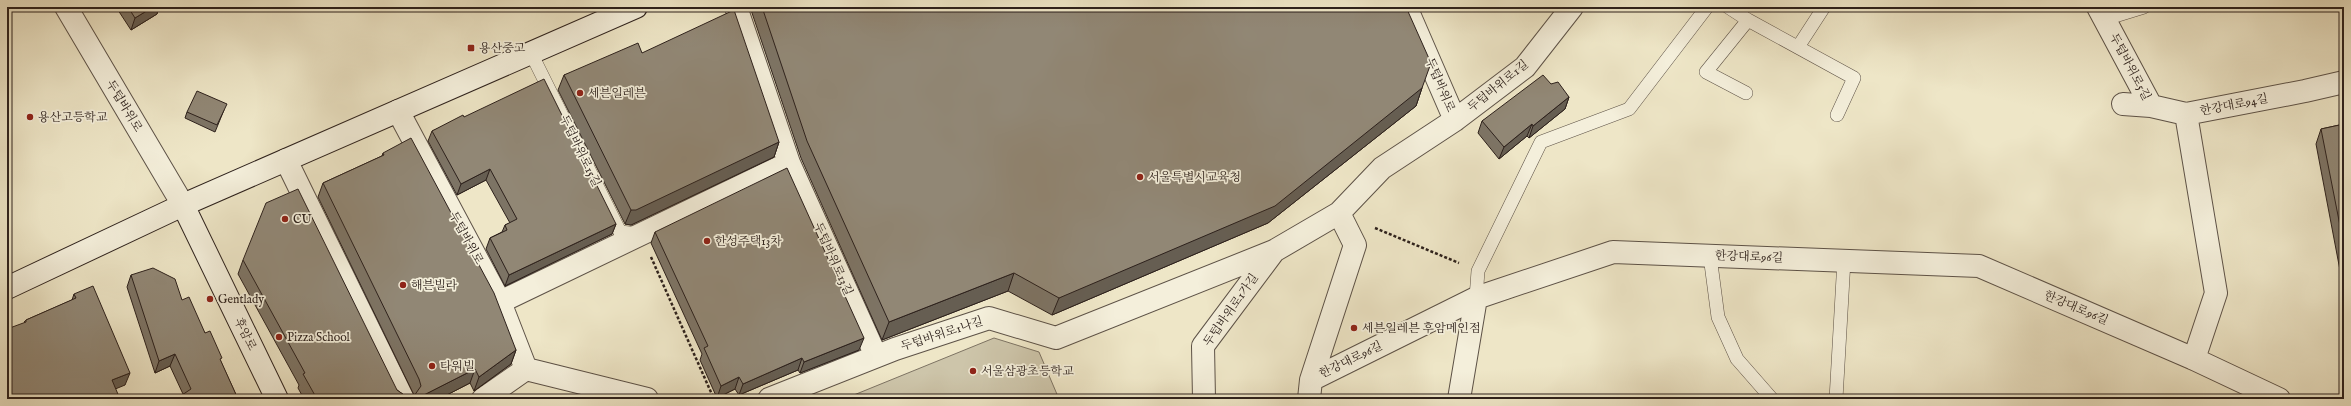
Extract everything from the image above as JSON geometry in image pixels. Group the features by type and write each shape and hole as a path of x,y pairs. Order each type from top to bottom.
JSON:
{"street":[{"name":"두텁바위로","path":"66,7 183,205"},
{"path":"7,288 183,205 636,7"},
{"name":"두텁바위로13길","path":"736,7 789,163 876,356"},
{"name":"두텁바위로","path":"1406,7 1455,120"},
{"name":"두텁바위로1길","path":"1274,251 1339,213 1382,168 1455,120 1525,67 1572,7"},
{"name":"두텁바위로5길","path":"2101,13 2151,106"},
{"name":"한강대로94길","path":"2123,104 2151,106 2186,114 2305,92 2344,82"},
{"name":"두텁바위로","path":"398,111 500,302 526,369"},
{"path":"2186,114 2216,293 2194,359"},
{"path":"286,160 404,399"},
{"path":"500,302 789,163"},
{"name":"후암로","path":"183,205 277,399"},
{"path":"1310,389 1354,245 1339,213"},
{"name":"두텁바위로1나길","path":"769,399 876,356 989,318 1056,338 1274,251"},
{"name":"두텁바위로1가길","path":"1204,399 1203,346 1274,251"},
{"name":"한강대로96길","path":"1310,389 1476,298 1613,252 1979,266 2194,359 2256,394 2279,399"},
{"path":"1459,399 1476,298"},
{"path":"483,399 526,369 647,399"}],"lane":[{"path":"1476,298 1478,271 1540,142 1629,109 1707,7"},
{"path":"1728,7 1748,20 1854,78 1837,115"},
{"path":"1798,48 1824,7"},
{"path":"2101,13 2144,7"},
{"path":"1746,93 1706,72 1748,20"},
{"name":"두텁바위로15길","path":"531,53 620,232 641,234"},
{"path":"1710,256 1718,317 1737,359 1772,399"},
{"path":"1836,399 1844,260"}],"path":[{"path":"1339,213 1478,271"},
{"path":"641,234 714,399"}],"shaded area":[{"name":"서울삼광초등학교","path":"994,338 1039,352 1059,399 844,399"}],"building":[{"path":"128,7 153,7 135,18"},
{"name":"서울특별시교육청","path":"762,7 1406,7 1431,63 1422,88 1275,206 1059,298 1014,273 889,322 807,141"},
{"path":"734,10 779,142 636,210 631,210 564,75 638,43 642,53"},
{"path":"7,57 10,63 7,64"},
{"path":"1543,75 1551,84 1558,82 1569,97 1504,147 1482,121"},
{"path":"544,79 616,224 509,275 490,238 507,230 505,225 517,219 490,169 461,184 432,131 463,115 464,117"},
{"path":"197,91 227,104 217,125 187,112"},
{"path":"2344,124 2344,246 2321,129"},
{"path":"411,138 494,293 516,350 479,377 475,369 416,399 317,399 303,374 305,373 243,260 266,203 298,189 397,390 407,397 414,396 421,386 419,379 323,183 384,155 383,153"},
{"path":"787,168 864,338 804,362 802,358 743,384 739,377 721,386 704,348 708,346 655,232"},
{"path":"153,268 175,279 182,300 189,297 205,333 210,331 222,358 220,359 238,399 176,399 191,389 175,354 159,361 131,275"},
{"path":"93,286 130,373 112,380 120,399 7,399 7,329 26,322 26,320 76,298 74,294"}],"place":[{"name":"용산중고","path":"471,48"},
{"name":"세븐일레븐","path":"580,93"},
{"name":"용산고등학교","path":"30,117"},
{"name":"서울특별시교육청","path":"1140,177"},
{"name":"CU","path":"285,219"},
{"name":"한성주택13차","path":"707,241"},
{"name":"해븐빌라","path":"403,285"},
{"name":"Gentlady","path":"210,299"},
{"name":"세븐일레븐 후암메인점","path":"1354,328"},
{"name":"Pizza School","path":"279,337"},
{"name":"타워빌","path":"432,366"},
{"name":"서울삼광초등학교","path":"973,371"}]}
